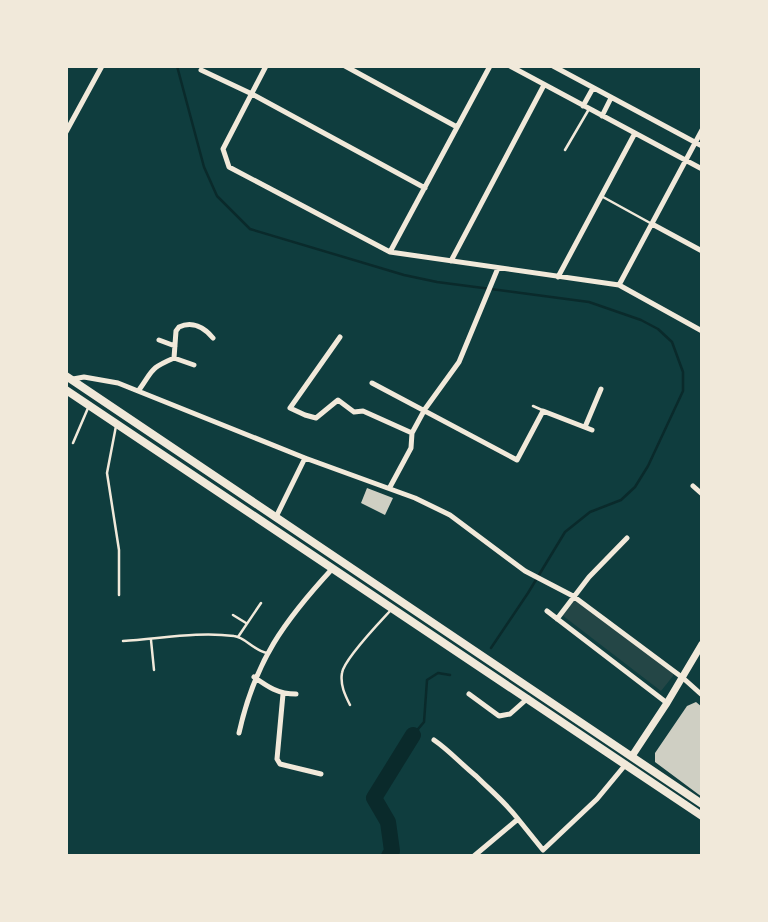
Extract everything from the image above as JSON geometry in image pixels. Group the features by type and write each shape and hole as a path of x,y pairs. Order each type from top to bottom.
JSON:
{"highway":[{"path":"70,377 629,760 702,816"},
{"path":"66,390 528,698 702,804"}],"main road":[{"path":"629,760 683,678 702,643"}],"street":[{"path":"66,132 102,66"},
{"path":"267,66 223,149 229,167 390,252 619,285 702,331"},
{"path":"345,66 457,127"},
{"path":"390,252 491,66"},
{"path":"510,66 702,169"},
{"path":"553,66 702,146"},
{"path":"201,70 252,94 425,188"},
{"path":"451,261 544,85"},
{"path":"586,107 593,88"},
{"path":"602,116 611,98"},
{"path":"619,285 702,130"},
{"path":"558,276 635,133"},
{"path":"652,224 702,251"},
{"path":"390,487 411,448 412,433 459,362 498,268"},
{"path":"174,358 176,331 184,324 203,328 213,338"},
{"path":"340,337 290,408 316,418 338,400 354,412 363,411 412,433"},
{"path":"159,340 174,346"},
{"path":"139,390 150,370 174,358 194,365"},
{"path":"70,377 118,383 139,390 305,458 390,487 450,515 533,575 573,596 702,695"},
{"path":"372,383 517,460 543,411 592,430"},
{"path":"585,428 601,389"},
{"path":"276,517 305,458"},
{"path":"693,486 702,494"},
{"path":"557,619 573,596 627,537"},
{"path":"239,733 254,677 267,653 305,599 333,568"},
{"path":"547,611 667,703"},
{"path":"254,677 283,694 296,694"},
{"path":"283,694 277,759 280,764 321,774"},
{"path":"469,694 499,716 510,714 528,698"},
{"path":"434,740 451,751 505,802 548,856"},
{"path":"543,850 597,799 629,760"},
{"path":"474,856 518,819"}],"lane":[{"path":"565,150 586,107"},
{"path":"600,196 652,224"},
{"path":"73,443 89,405"},
{"path":"533,406 543,411"},
{"path":"117,423 107,473 119,550 119,594"},
{"path":"238,637 261,603"},
{"path":"350,705 342,690 342,670 393,608"},
{"path":"233,615 246,623"},
{"path":"123,641 207,635 238,637 250,647 267,653"},
{"path":"152,640 154,670"}],"shaded area":[{"path":"575,600 673,673 661,691 562,615"}],"building":[{"path":"367,488 393,498 385,515 361,503"},
{"path":"696,702 702,707 702,797 655,762 655,753 687,706"}],"waterway":[{"path":"177,66 204,167 217,196 250,229 404,275 437,282 589,302 641,320 658,329 672,342 683,372 683,391 648,466 635,487 621,500 590,512 565,532 491,648"},
{"path":"413,735 424,722 427,680 438,673 450,675"},
{"path":"389,856 392,851 388,822 374,798 413,735"}]}
